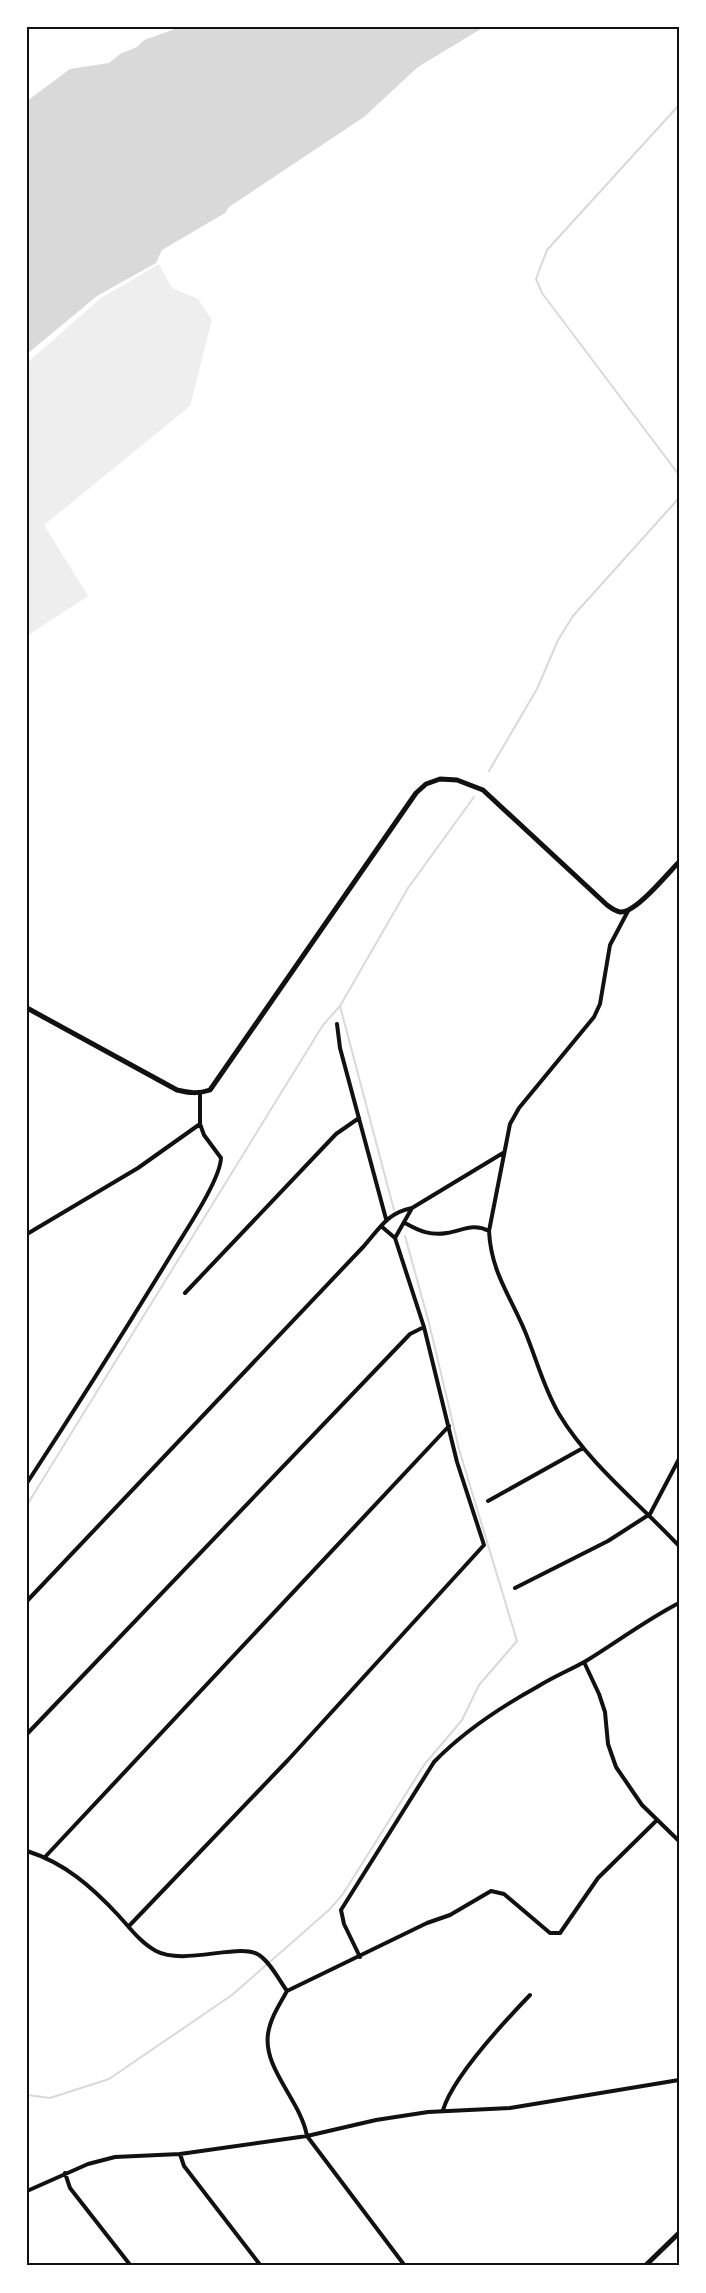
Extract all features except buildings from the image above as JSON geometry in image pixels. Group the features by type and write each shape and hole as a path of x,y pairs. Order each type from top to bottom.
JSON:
{"street":[{"path":"27,1008 177,1090 200,1093 210,1089 416,793 426,784 440,779 457,780 483,790 607,905 620,912 628,911"},
{"path":"679,862 628,911 610,945 597,1011 519,1108 510,1124 489,1231 494,1266 524,1330 558,1413 583,1448 679,1546"},
{"path":"337,1024 340,1048 386,1219"},
{"path":"27,1483 112,1353 201,1205 220,1169 222,1158 204,1135 200,1124 200,1093"},
{"path":"185,1293 336,1134 359,1118"},
{"path":"27,1234 138,1168 200,1124"},
{"path":"27,1601 386,1219 398,1211 412,1208 504,1152"},
{"path":"395,1238 412,1208"},
{"path":"405,1223 424,1233 436,1234 473,1226 489,1231"},
{"path":"129,1926 288,1760 484,1545 457,1462 424,1327 395,1238 381,1226"},
{"path":"27,1734 410,1334 424,1327"},
{"path":"45,1857 449,1426"},
{"path":"488,1501 583,1448"},
{"path":"515,1588 608,1541 650,1514 679,1459"},
{"path":"360,1957 344,1924 341,1910 434,1762 453,1743 485,1718 584,1662 649,1619 679,1603"},
{"path":"584,1662 593,1677 604,1712 611,1757 623,1779 656,1821 679,1841"},
{"path":"405,2266 307,2136 304,2121 271,2061 267,2046 268,2032 287,1991 427,1923 450,1915 491,1891 504,1894 550,1933 560,1932 598,1878 656,1821"},
{"path":"27,1851 45,1857 65,1868 91,1887 144,1942 157,1951 171,1955 208,1955 253,1951 266,1961 287,1991"},
{"path":"443,2110 448,2095 506,2020 530,1995"},
{"path":"27,2191 88,2164 115,2157 180,2154 307,2136 376,2120 443,2110 510,2109 679,2080"},
{"path":"180,2154 184,2166 261,2266"},
{"path":"65,2173 70,2188 131,2266"},
{"path":"645,2266 679,2234"}],"shaded area":[{"path":"181,27 484,27 418,67 364,117 229,207 225,213 162,250 156,263 97,296 27,354 27,101 70,69 109,63 120,54 137,47 144,40"},
{"path":"159,264 172,288 198,299 212,320 190,406 44,525 88,596 27,636 27,363 101,298"}],"waterway":[{"path":"679,105 547,250 536,279 542,293 679,475"},
{"path":"489,771 537,689 558,640 573,616 679,498"},
{"path":"27,1505 323,1025 340,1006 408,888 474,797"},
{"path":"340,1006 394,1210"},
{"path":"27,2095 50,2098 109,2079 232,1995 329,1910 343,1894 424,1765 462,1720 479,1685 517,1641 459,1449 429,1323 405,1236"}]}
